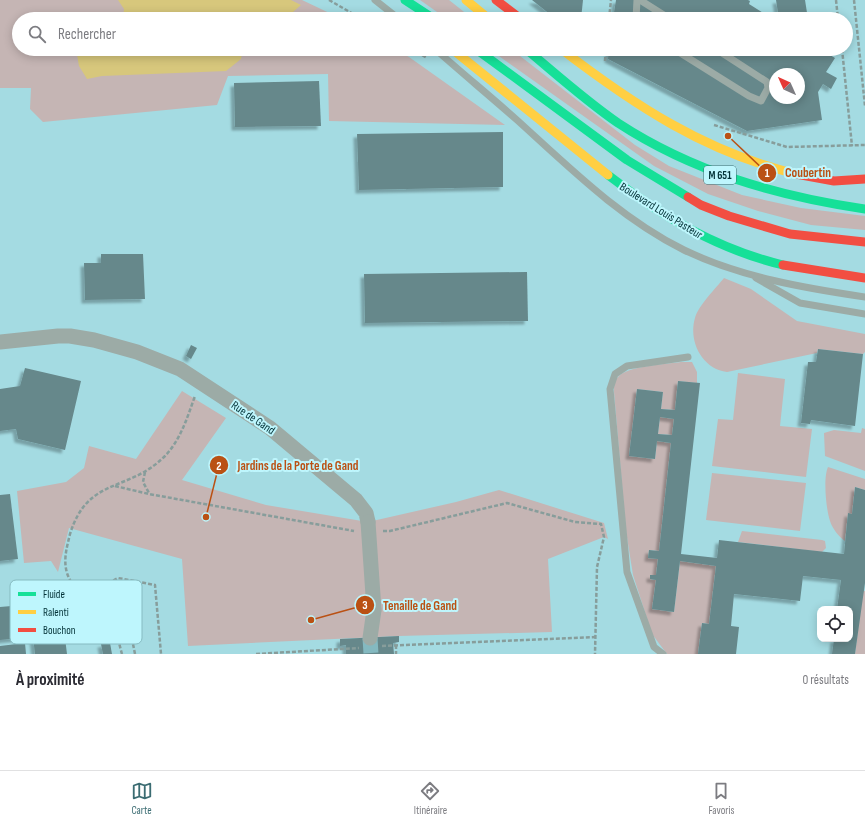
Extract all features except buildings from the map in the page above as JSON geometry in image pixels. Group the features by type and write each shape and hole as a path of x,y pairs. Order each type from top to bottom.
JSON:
{"highway":[{"path":"387,0 399,12"},
{"path":"405,0 423,12"},
{"path":"466,0 481,12"},
{"path":"496,0 512,12"},
{"name":"Boulevard Louis Pasteur","path":"461,56 621,187 680,225 722,245 761,258 813,271 865,278"},
{"path":"486,56 627,160 698,203 729,216 790,234 865,242"},
{"name":"M 651","path":"534,56 590,102 644,139 686,161 723,176 788,196 865,209"},
{"path":"570,56 644,111 676,129 722,151 770,167 818,179 850,182 865,179"}],"street":[{"name":"Rue de Gand","path":"0,342 48,336 70,336 94,340 137,352 180,369 270,428 356,500 366,513 372,526 374,610 370,638"}],"lane":[{"path":"375,0 396,12"},
{"path":"637,12 639,0 659,12"},
{"path":"443,56 602,197 624,214 685,250 706,260 749,274 804,287 865,297"},
{"path":"685,56 749,96 761,101 768,88 767,82 727,56"},
{"path":"749,274 800,303 865,314"},
{"path":"663,654 654,647 627,572 610,389 615,374 627,366 688,357"}],"path":[{"path":"328,0 349,12"},
{"path":"610,12 611,0"},
{"path":"836,0 837,12"},
{"path":"854,0 865,106"},
{"path":"605,63 606,56"},
{"path":"843,56 852,146"},
{"path":"716,125 787,147 865,145"},
{"path":"70,580 67,572 65,552 75,518 84,505 94,495 106,488 126,482 146,472 165,456 183,430 194,397 202,384"},
{"path":"146,472 143,482 149,494"},
{"path":"115,486 149,494 356,531"},
{"path":"372,526 390,531 507,503 575,522 601,524 604,536 597,567 595,614 597,637 595,654"},
{"path":"114,580 118,578 129,580"},
{"path":"142,583 155,585 161,654"},
{"path":"396,654 395,645 597,637"},
{"path":"119,644 122,654"},
{"path":"133,644 135,654"},
{"path":"256,654 346,648"}],"shaded area":[{"path":"0,0 302,0 327,12 12,12 12,56 407,56 505,125 329,121 328,74 228,76 217,105 43,122 30,109 31,88 0,88"},
{"path":"118,0 291,0 301,5 293,12 124,12 124,9"},
{"path":"420,0 449,0 464,12 437,12"},
{"path":"77,56 242,56 241,59 226,71 102,76 87,79 79,66"},
{"path":"499,56 520,56 635,145 669,166 742,195 801,208 865,216 865,230 811,225 758,211 708,194 654,166"},
{"path":"724,278 751,289 797,321 865,334 865,352 863,354 818,349 817,353 727,372 710,366 704,360 695,344 693,327 695,318 700,308"},
{"path":"692,362 697,372 697,383 678,381 675,410 661,409 663,392 637,389 629,456 655,459 657,441 671,443 659,551 649,550 648,558 658,559 656,575 651,575 650,579 656,580 652,609 674,612 680,561 716,566 709,624 702,623 698,654 667,654 652,634 633,575 626,531 614,392 616,380 623,373 647,366"},
{"path":"738,373 785,379 780,426 812,429 806,477 712,466 718,419 733,420"},
{"path":"182,391 226,418 182,480 266,505 368,522 456,502 499,490 604,523 608,539 604,537 548,559 552,632 399,636 188,646 182,559 69,528 58,572 51,561 24,563 17,491 66,482 84,468 89,446 136,459"},
{"path":"660,417 674,419 672,435 658,434"},
{"path":"862,428 865,429 865,471 825,456 824,433 834,430 861,433"},
{"path":"828,467 865,479 865,490 855,487 852,514 848,514 845,541 834,529 829,516 825,486"},
{"path":"712,473 806,483 800,531 706,520"},
{"path":"742,531 822,540 825,541 826,548 822,552 738,542"},
{"path":"863,591 865,591 865,654 855,654"}],"tunnel":[{"path":"370,638 371,654"}],"traffic: fast":[{"path":"405,0 423,12"},
{"path":"486,56 627,160 688,197"},
{"path":"534,56 606,115 647,140 676,155 737,180 768,189 832,204 865,209"},
{"path":"608,175 648,204 691,229 735,250 783,265"}],"traffic: slow":[{"path":"466,0 481,12"},
{"path":"461,56 608,175"},
{"path":"570,56 643,107 701,140 763,165 796,174"}],"traffic: jam":[{"path":"496,0 512,12"},
{"path":"796,174 834,181 865,179"},
{"path":"688,197 701,205 729,216 790,234 865,242"},
{"path":"783,265 865,278"}],"place":[{"name":"Coubertin","path":"728,136"},
{"name":"Jardins de la Porte de Gand","path":"206,517"},
{"name":"Tenaille de Gand","path":"311,620"}]}
